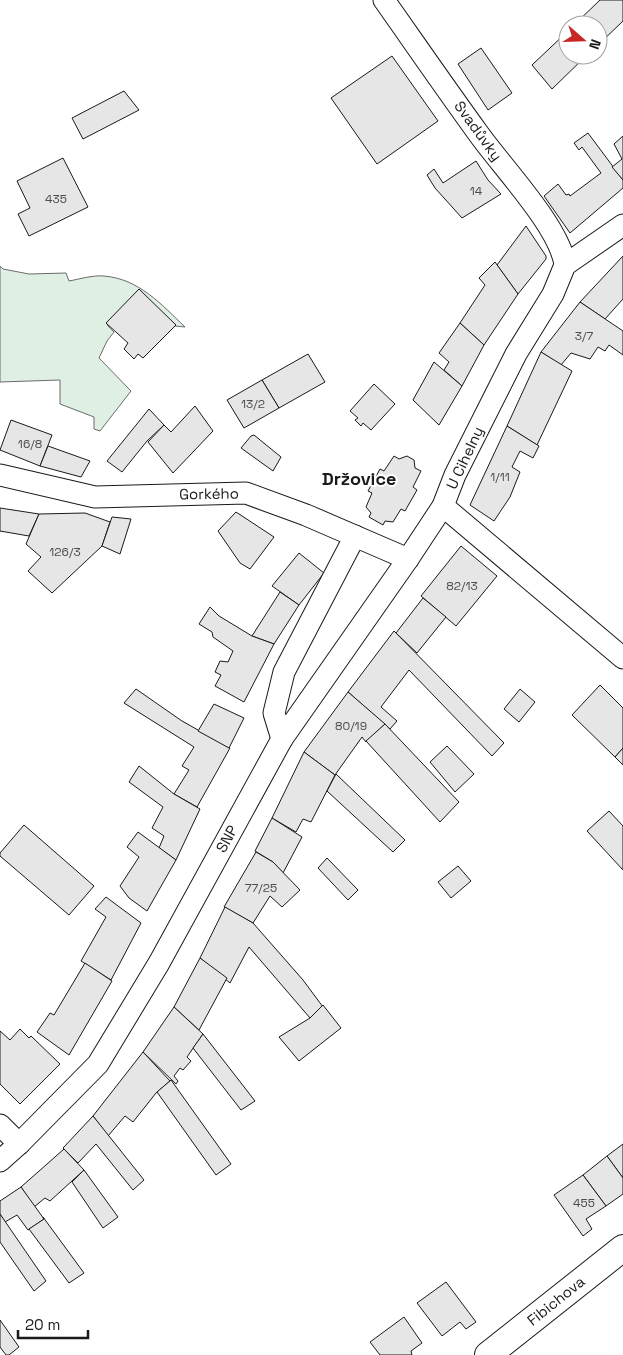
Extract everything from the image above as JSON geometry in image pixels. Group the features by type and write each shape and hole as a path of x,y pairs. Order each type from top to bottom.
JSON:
{"street":[{"name":"Svadůvky","path":"384,0 479,134 553,232 563,252 564,265"},
{"path":"564,265 623,225"},
{"name":"U Cihelny","path":"564,265 553,294 516,354 456,474 443,506 623,658"},
{"name":"Gorkého","path":"0,475 95,496 246,494 306,515 408,560"},
{"name":"SNP","path":"0,1161 98,1064 160,962 282,739 408,560 443,506"},
{"path":"282,739 274,713 284,672 355,536"},
{"path":"0,1125 19,1144"},
{"name":"Fibichova","path":"488,1355 623,1248"}],"green space":[{"path":"0,266 3,269 29,274 66,273 69,281 95,276 117,278 139,287 149,294 185,327 175,326 138,291 107,325 114,332 107,341 99,358 131,391 100,431 94,429 94,417 60,404 60,380 0,382"}],"building":[{"path":"600,0 623,0 623,21 608,35 608,15 584,15"},
{"path":"558,40 558,65 577,65 552,89 532,65"},
{"path":"481,48 512,93 488,110 458,64"},
{"path":"392,56 438,121 377,164 331,98"},
{"path":"124,91 139,110 83,139 72,118"},
{"path":"588,133 623,180 623,188 570,233 544,196 558,184 566,195 569,194 570,196 601,173 582,147 579,150 574,143"},
{"path":"623,136 623,180 612,167 622,159 614,144"},
{"path":"63,158 88,207 29,236 18,214 30,208 17,181"},
{"path":"476,161 488,180 501,194 462,218 435,188 427,175 434,169 443,183"},
{"path":"526,226 546,256 546,259 518,294 497,265"},
{"path":"623,256 623,299 605,319 580,302"},
{"path":"495,262 518,294 484,345 460,323 485,285 479,278"},
{"path":"139,289 176,325 143,358 138,354 134,359 124,349 128,343 106,323"},
{"path":"580,302 623,331 623,355 609,345 605,351 598,347 590,359 571,353 561,365 541,352"},
{"path":"460,323 484,345 462,386 444,370 449,362 439,353"},
{"path":"541,352 572,371 537,445 507,426"},
{"path":"308,354 325,382 279,408 262,380"},
{"path":"434,362 462,386 439,425 413,400"},
{"path":"262,380 279,408 244,428 227,400"},
{"path":"374,384 395,404 371,430 363,423 361,426 355,420 358,418 350,411"},
{"path":"195,406 213,431 173,473 148,442 164,425 171,432"},
{"path":"149,409 164,425 147,441 122,472 107,461"},
{"path":"11,420 52,435 40,466 0,450"},
{"path":"507,426 539,446 533,458 520,451 512,467 520,472 510,497 494,521 470,505"},
{"path":"254,435 281,457 273,471 241,448"},
{"path":"48,446 90,461 81,477 40,466"},
{"path":"394,456 399,459 407,456 414,460 415,468 421,471 413,487 417,490 405,511 401,509 393,522 385,521 383,525 369,517 371,513 366,507 372,493 368,491 380,469 384,471"},
{"path":"0,508 39,514 29,536 0,531"},
{"path":"236,512 274,537 250,569 240,563 218,531"},
{"path":"85,513 110,522 102,546 52,593 28,571 41,557 26,544 39,514"},
{"path":"112,517 131,519 120,554 102,546"},
{"path":"461,546 497,576 456,626 421,596"},
{"path":"299,553 324,573 299,605 272,586"},
{"path":"280,592 299,605 274,644 252,636"},
{"path":"423,598 446,617 417,653 396,633"},
{"path":"210,607 219,616 252,636 274,644 244,702 215,686 221,675 215,672 220,661 228,662 233,651 213,637 212,632 199,624"},
{"path":"394,631 504,743 492,756 409,670 381,707 397,721 390,729 348,692"},
{"path":"600,685 623,708 623,748 615,757 572,715"},
{"path":"136,689 182,721 230,748 197,807 174,794 189,770 182,766 194,747 124,703"},
{"path":"520,689 535,702 519,722 504,709"},
{"path":"348,692 385,724 366,742 362,737 335,775 304,752"},
{"path":"214,704 244,718 229,748 198,731"},
{"path":"385,724 459,802 440,822 366,741"},
{"path":"447,746 474,774 455,792 430,762"},
{"path":"623,748 623,765 615,757"},
{"path":"304,752 335,775 311,822 303,819 296,832 272,818"},
{"path":"139,766 174,794 200,809 176,860 159,848 164,836 152,828 163,807 129,782"},
{"path":"336,774 405,840 393,852 327,791"},
{"path":"609,811 623,826 623,870 587,831"},
{"path":"272,818 302,837 283,873 273,862 255,851"},
{"path":"24,825 94,886 69,915 0,856 0,853"},
{"path":"138,832 176,860 147,911 129,898 120,886 139,857 127,847"},
{"path":"256,852 273,862 300,890 282,907 270,896 253,923 224,907"},
{"path":"327,858 358,890 348,900 318,868"},
{"path":"458,866 471,881 451,898 438,882"},
{"path":"106,897 141,923 111,980 81,961 106,917 95,909"},
{"path":"225,907 253,923 303,980 323,1007 310,1018 249,947 230,983 200,958"},
{"path":"200,958 227,978 199,1030 174,1007"},
{"path":"85,963 112,981 69,1055 37,1032 50,1013 54,1015"},
{"path":"323,1005 341,1028 299,1061 279,1037 310,1018"},
{"path":"174,1007 203,1034 187,1057 191,1061 183,1070 180,1068 174,1076 178,1081 176,1084 143,1052"},
{"path":"20,1029 29,1038 31,1036 60,1064 20,1104 0,1084 0,1031 10,1040"},
{"path":"203,1034 255,1101 241,1110 193,1048"},
{"path":"143,1052 170,1081 156,1093 133,1122 125,1116 108,1136 93,1116"},
{"path":"171,1080 231,1164 216,1175 157,1092"},
{"path":"93,1116 144,1180 133,1190 96,1144 78,1163 63,1148"},
{"path":"623,1144 623,1178 607,1156"},
{"path":"64,1149 84,1170 50,1201 45,1198 34,1207 21,1187"},
{"path":"607,1156 623,1178 623,1194 606,1206 583,1175"},
{"path":"84,1170 118,1217 103,1228 72,1182"},
{"path":"583,1175 606,1206 586,1219 592,1229 583,1236 554,1195"},
{"path":"21,1187 44,1219 28,1230 17,1215 5,1222 0,1214 0,1201"},
{"path":"0,1214 46,1281 34,1291 0,1242"},
{"path":"43,1217 84,1273 69,1283 29,1229 44,1219"},
{"path":"446,1282 476,1322 466,1329 460,1322 442,1336 417,1303"},
{"path":"404,1317 422,1343 411,1351 412,1355 380,1355 370,1342"},
{"path":"0,1320 19,1347 9,1355 6,1355 0,1347"}],"district":[{"name":"Držovice","path":"359,479"}]}
